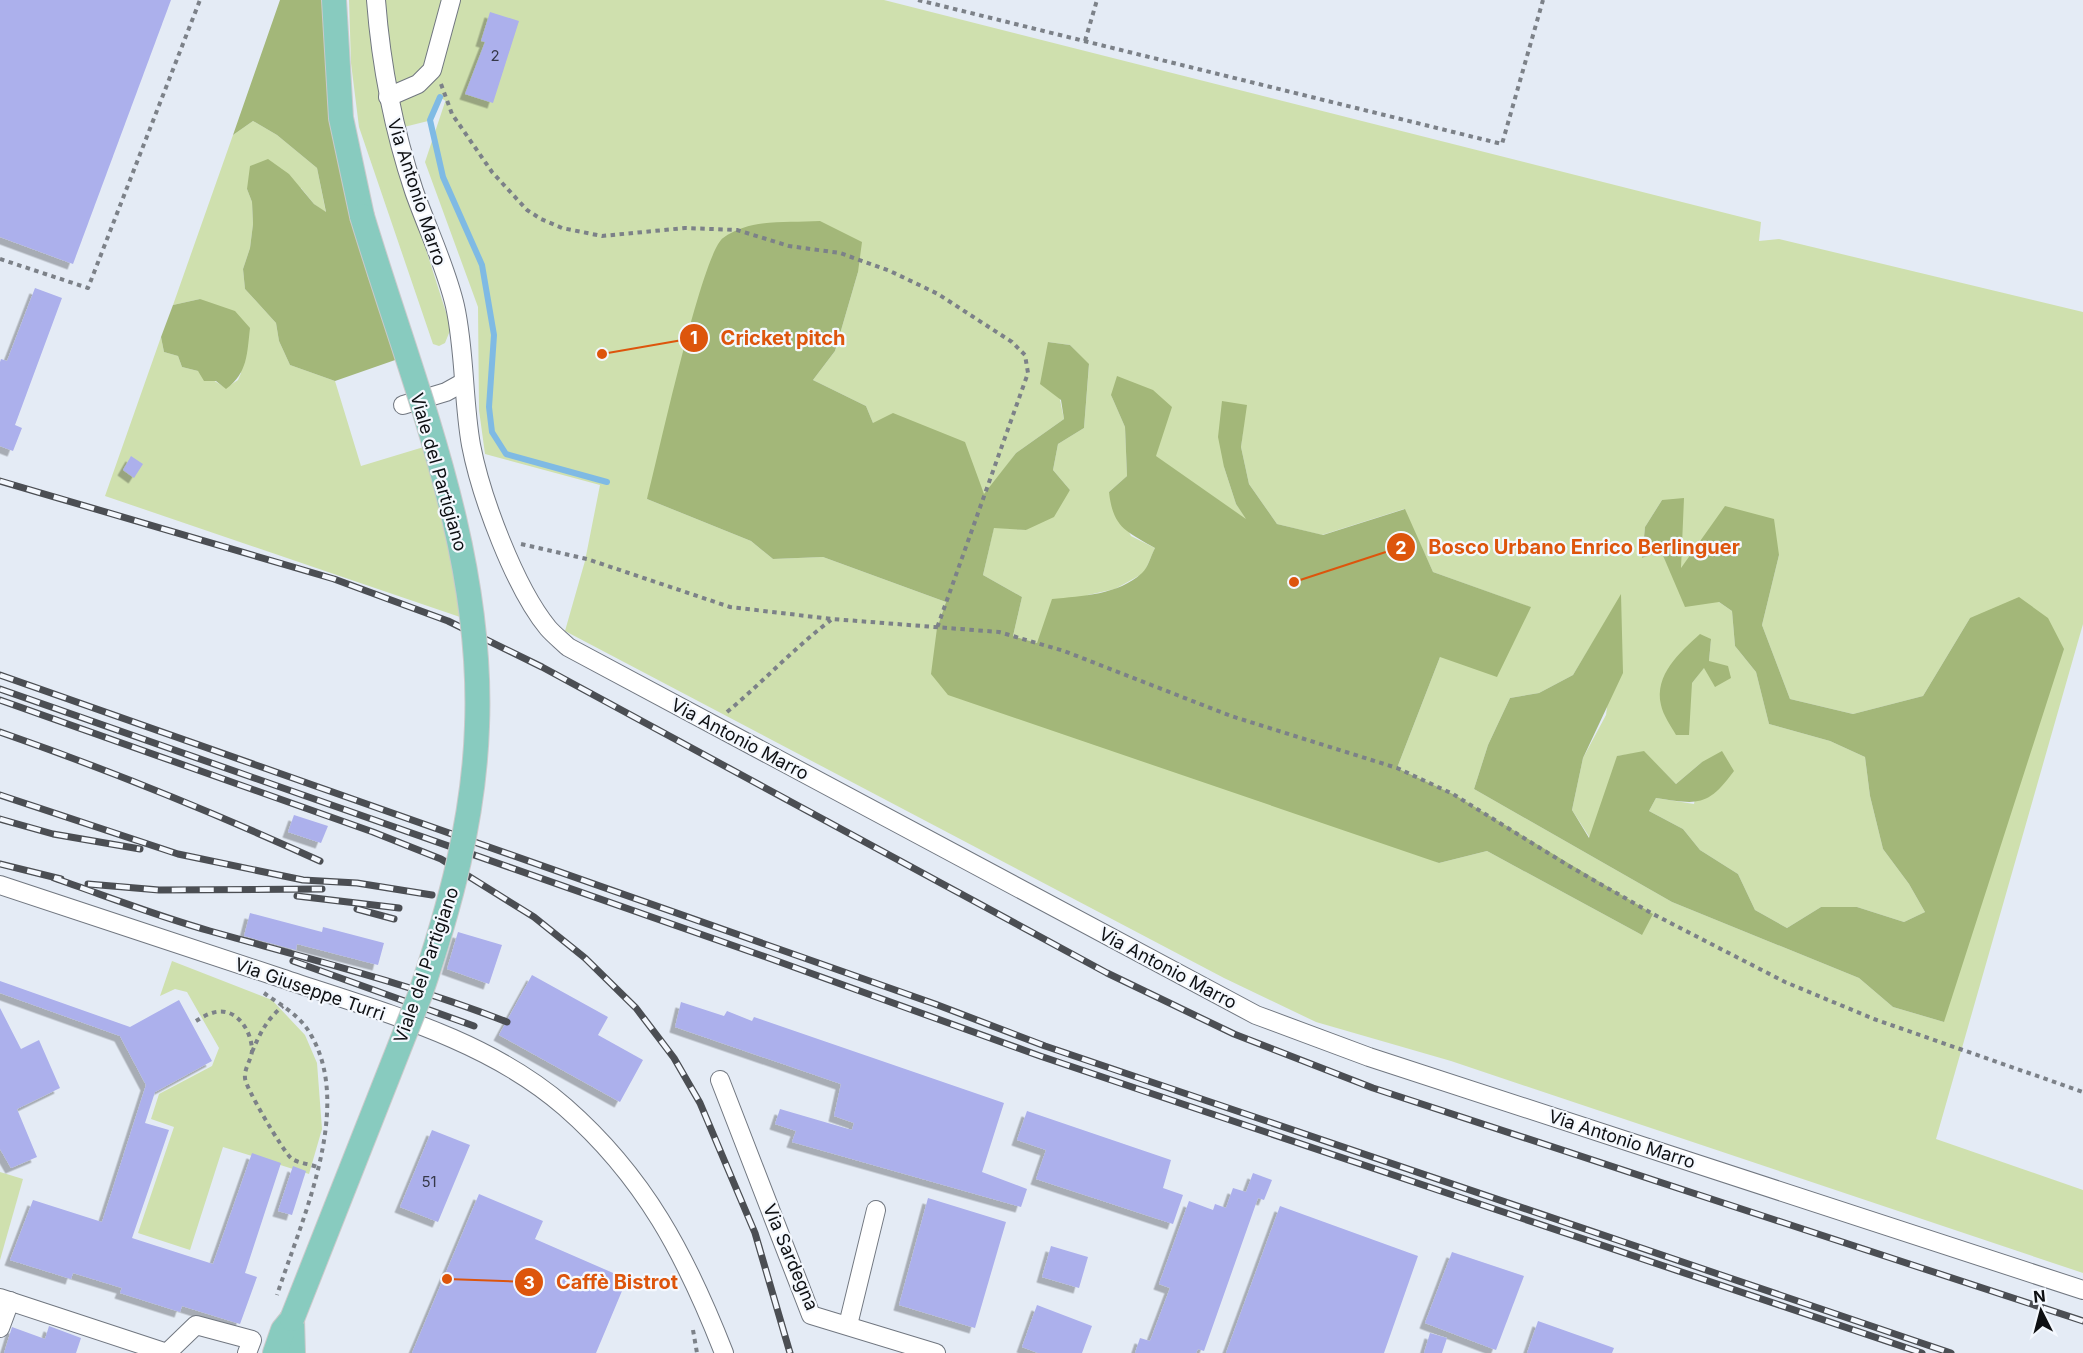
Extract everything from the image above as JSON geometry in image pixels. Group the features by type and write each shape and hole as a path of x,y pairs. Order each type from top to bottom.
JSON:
{"main road":[{"name":"Viale del Partigiano","path":"275,1353 283,1330 292,1319 420,995 444,923 466,830 477,726 474,635 463,555 447,485 362,216 341,118 334,0"},
{"name":"Viale del Partigiano","path":"292,1319 293,1353"}],"street":[{"name":"Via Antonio Marro","path":"376,0 379,44 388,97 413,188 455,305 471,447 502,540 531,600 548,628 568,647 1256,1015 1369,1057 2083,1290"},
{"path":"388,97 418,84 429,72 451,0"},
{"path":"404,405 446,392 464,382"},
{"name":"Via Giuseppe Turri","path":"0,885 389,1015 480,1051 521,1074 585,1126 634,1182 680,1250 724,1353"},
{"name":"Via Sardegna","path":"720,1080 811,1315 936,1353"},
{"path":"848,1325 876,1210"},
{"path":"0,1328 5,1300 164,1353 196,1324 250,1346"}],"path":[{"path":"0,259 88,288 200,0"},
{"path":"918,0 1502,144 1543,0"},
{"path":"1085,41 1097,0"},
{"path":"429,72 443,86 452,114 492,172 527,210 541,219 562,228 602,236 685,228 737,230 789,246 840,253 890,271 938,294 1012,342 1025,356 1028,374 938,628"},
{"path":"502,540 586,559 730,607 832,619 999,633 1064,651 1231,716 1397,768 1453,794 1644,909 1785,982 1874,1019 2083,1092"},
{"path":"713,724 759,685 797,645 832,619"},
{"path":"255,986 283,1006 311,1034 322,1060 327,1099 327,1129 274,1303"},
{"path":"283,1006 272,1015 260,1033 244,1078 273,1133 291,1159 317,1167"},
{"path":"196,1021 213,1012 224,1011 239,1018 250,1034 252,1053"},
{"path":"692,1322 697,1353"}],"green space":[{"path":"280,0 325,0 336,152 368,277 398,359 335,381 290,365 279,341 276,323 245,289 243,269 250,248 253,224 252,202 247,189 250,166 268,159 289,174 314,204 326,212 317,168 277,135 253,121 233,135"},
{"path":"349,0 369,0 385,121 451,328 445,343 439,346 433,344 359,127 351,63"},
{"path":"376,0 884,0 1761,222 1759,241 1779,239 2083,312 2083,624 1936,1139 2083,1190 2083,1273 1451,1061 1316,1022 1224,978 565,631 585,561 600,485 485,454 479,410 478,307 425,162 445,102 447,102 440,97 428,121 400,128","holes":["858,272 835,351 813,380 866,406 873,423 985,495 1016,453 1064,419 1048,342 1070,345 1089,365 1084,428 1058,444 1053,470 1070,490 1026,530 994,527 983,575 1022,597 1013,636 1037,643 1088,595 1115,589 1144,573 1155,548 1131,536 1109,492 1127,476 1125,427 1111,395 1155,456 1248,521 1236,504 1224,467 1246,405 1241,447 1249,484 1277,524 1322,535 1404,509 1433,572 1530,607 1440,657 1397,768 1453,794 1642,935 1487,851 1439,863 937,628 946,602 823,557 773,559 751,541 647,499","1662,500 1681,569 1779,555 1762,625 1790,699 1853,714 1923,696 1970,618 1944,1022 1893,1007 1859,978 1672,902 1474,789 1488,745 1510,698 1539,693 1573,675 1621,596 1606,715 1583,758 1572,810 1590,838 1618,756 1644,752 1676,784 1702,762 1694,804 1656,798 1649,811 1683,829 1700,850 1738,874 1755,910 1787,928 1821,907 1857,907 1904,922 1925,912 1909,884 1883,849 1870,796 1865,757 1830,741 1769,724 1756,672 1735,646 1732,611 1669,568 1661,551 1642,558 1645,527","1711,639 1709,661 1692,683"]},
{"path":"253,121 277,135 317,168 326,213 314,204 301,188 247,189 252,202 253,224 250,248 243,269 245,289 276,323 279,341 290,365 335,381 361,466 427,446 456,556 460,617 105,496 161,337 164,352 178,356 182,367 198,371 226,388 238,380 241,373 200,299 173,305 233,135"},
{"path":"820,221 862,242 858,272 835,351 813,380 866,406 873,423 893,413 965,442 984,494 1016,453 1064,419 1061,400 1040,384 1048,342 1070,345 1089,364 1084,428 1058,444 1053,470 1070,490 1054,517 1026,530 994,528 983,575 1022,597 1013,636 1037,643 1052,599 1099,593 1122,586 1144,571 1155,548 1123,527 1114,514 1111,504 1109,492 1127,476 1125,427 1111,395 1117,376 1153,390 1172,407 1156,456 1246,519 1236,504 1224,467 1218,437 1222,401 1247,405 1241,447 1249,484 1277,524 1323,535 1405,509 1433,572 1531,607 1497,677 1440,657 1397,768 1453,794 1653,914 1642,935 1487,851 1439,863 948,695 931,674 937,628 946,602 823,557 773,559 751,541 647,499 692,317 714,252 723,238 745,227 757,224"},
{"path":"200,299 235,311 250,328 245,362 239,376 226,389 216,381 204,381 198,371 182,367 178,356 164,352 161,337 173,305"},
{"path":"1684,498 1681,568 1725,506 1774,519 1779,555 1762,625 1790,699 1853,714 1923,696 1970,618 2019,597 2048,618 2064,649 1944,1022 1893,1007 1859,978 1672,902 1474,789 1488,745 1510,698 1539,693 1573,675 1621,594 1623,673 1583,758 1572,810 1589,838 1617,756 1644,751 1676,784 1702,762 1722,751 1734,771 1716,792 1700,801 1692,802 1656,798 1649,811 1683,829 1700,850 1738,874 1755,910 1787,928 1821,907 1857,907 1904,922 1925,912 1909,884 1883,849 1870,796 1865,757 1830,741 1769,724 1756,672 1735,646 1732,611 1719,602 1685,607 1661,551 1642,558 1645,527 1662,500"},
{"path":"1700,634 1711,639 1709,661 1728,666 1731,678 1715,687 1704,668 1692,683 1689,735 1676,735 1662,709 1661,684 1677,656"},
{"path":"172,961 272,1000 305,1035 317,1063 322,1129 309,1174 223,1147 190,1250 138,1233 174,1127 151,1119 159,1094 212,1066 219,1048 187,992 175,989 160,996"},
{"path":"0,1172 23,1179 0,1260"}],"building":[{"path":"0,0 171,0 73,264 0,237"},
{"path":"490,12 519,21 493,103 465,94 485,42 481,41"},
{"path":"35,288 62,298 15,425 22,428 13,451 0,446 0,362 1,359 7,361"},
{"path":"131,456 143,464 134,478 123,470"},
{"path":"294,815 328,826 321,843 288,832"},
{"path":"250,913 322,932 323,927 384,943 378,965 297,944 296,950 244,936"},
{"path":"458,932 502,945 489,984 447,969"},
{"path":"532,975 608,1017 598,1035 643,1060 620,1102 499,1035"},
{"path":"0,981 130,1027 179,1000 212,1061 155,1092 145,1123 169,1130 132,1238 213,1264 252,1153 281,1163 245,1273 257,1277 240,1324 182,1306 180,1312 120,1293 122,1288 73,1273 71,1279 10,1260 33,1200 102,1222 146,1085 120,1036 0,993"},
{"path":"681,1002 724,1016 727,1011 752,1021 754,1017 1004,1103 982,1172 1027,1189 1021,1207 792,1142 796,1131 775,1124 780,1109 852,1130 854,1123 834,1116 841,1084 675,1027"},
{"path":"0,1008 21,1049 39,1040 60,1088 17,1109 37,1157 11,1168 0,1149"},
{"path":"1027,1111 1171,1160 1163,1188 1183,1195 1173,1224 1036,1179 1046,1150 1017,1140"},
{"path":"432,1130 470,1145 438,1222 400,1207"},
{"path":"293,1166 306,1171 292,1215 278,1211"},
{"path":"1253,1173 1272,1180 1264,1200 1258,1198 1204,1351 1198,1349 1196,1353 1135,1353 1140,1338 1150,1341 1170,1288 1159,1284 1189,1201 1213,1210 1215,1204 1226,1208 1233,1188 1246,1192"},
{"path":"479,1194 543,1221 535,1239 627,1279 596,1353 412,1353"},
{"path":"928,1198 1006,1222 975,1328 899,1305"},
{"path":"1280,1206 1418,1256 1384,1353 1226,1353"},
{"path":"1051,1246 1088,1257 1079,1288 1042,1277"},
{"path":"1452,1252 1524,1276 1496,1350 1425,1323"},
{"path":"1037,1305 1092,1326 1082,1353 1038,1353 1022,1347"},
{"path":"1538,1321 1614,1348 1612,1353 1527,1353"},
{"path":"49,1326 81,1338 76,1353 4,1353 12,1327 45,1339"},
{"path":"1430,1333 1447,1338 1442,1353 1424,1353"}],"waterway":[{"path":"440,97 430,120 443,177 482,265 494,335 489,407 492,432 506,454 607,482"}],"railway":[{"path":"0,481 334,579 448,621 542,667 1107,973 1234,1034 1373,1088 2083,1321"},
{"path":"0,675 935,1004 1045,1046 1951,1353"},
{"path":"0,689 763,956 1040,1056 1922,1353"},
{"path":"0,700 373,832 441,859 534,917 585,958 636,1008 674,1058 700,1103 755,1233 790,1353"},
{"path":"0,732 162,793 320,861"},
{"path":"0,795 178,854 303,880 357,883 432,895"},
{"path":"0,819 53,834 140,849"},
{"path":"0,864 61,879"},
{"path":"54,878 171,919 397,984 507,1022"},
{"path":"88,884 159,890 322,889"},
{"path":"297,896 399,908"},
{"path":"357,909 394,919"},
{"path":"293,961 474,1026"}],"place":[{"name":"Cricket pitch","path":"602,354"},
{"name":"Bosco Urbano Enrico Berlinguer","path":"1294,582"},
{"name":"Caffè Bistrot","path":"447,1279"}]}
